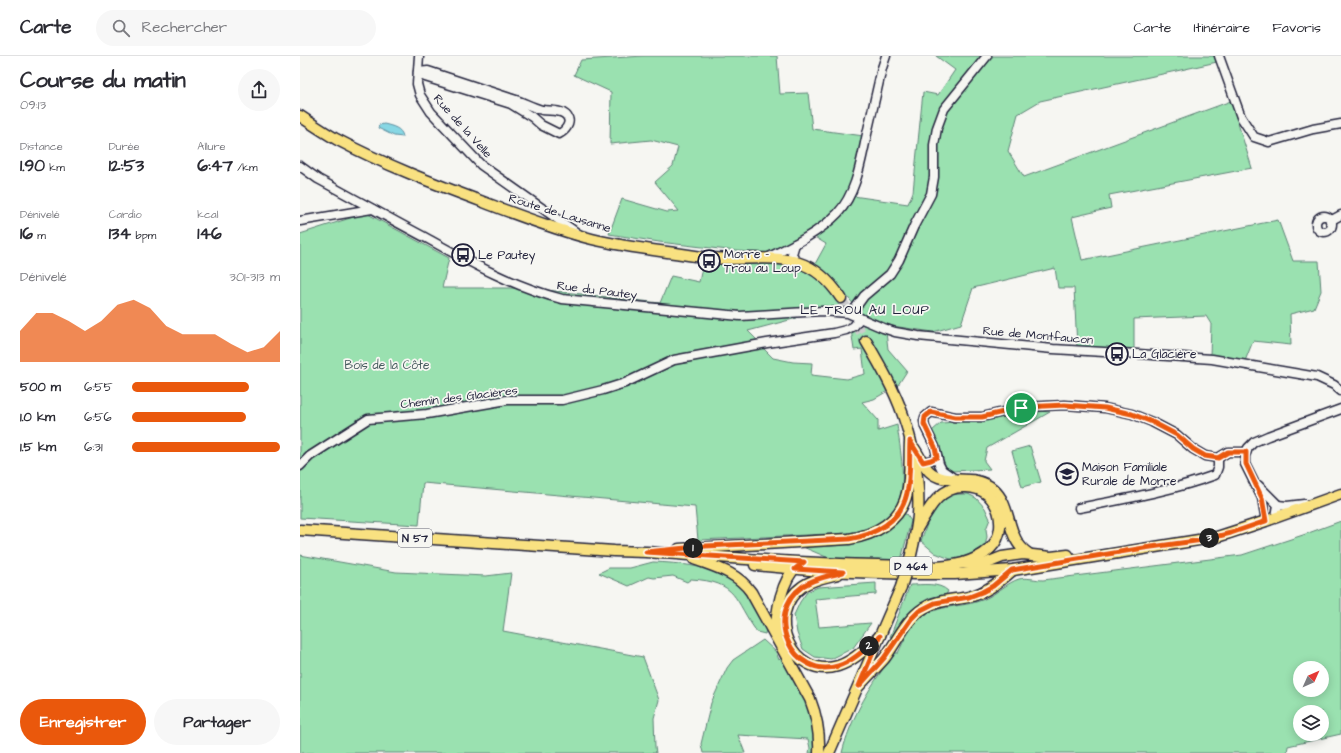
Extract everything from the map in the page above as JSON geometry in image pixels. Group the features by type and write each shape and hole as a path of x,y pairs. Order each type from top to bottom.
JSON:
{"main road":[{"name":"Route de Lausanne","path":"300,116 334,138 414,174 522,217 582,236 621,245 710,258 729,259 769,257 795,260 818,272 841,298"},
{"path":"829,753 901,587 911,555 918,507 917,485 910,441 903,415 892,390 866,341"},
{"path":"910,441 925,466 933,474 945,479 972,479 992,488 1006,507 1014,539 1018,546 1029,554"},
{"path":"646,552 706,546 849,539 872,534 894,518 905,501 908,486 910,441"},
{"path":"916,529 932,504 948,490 964,486 979,489 985,493 997,508 1000,521 999,534 996,541 988,550 976,558 962,563"},
{"name":"D 464","path":"694,559 843,572 937,575 997,572 1210,538 1271,519 1341,494"},
{"name":"N 57","path":"300,530 614,551 646,556 694,559 728,572 741,581 755,599 814,710 818,728 819,753"},
{"path":"997,572 1004,568 1011,556 1014,539"},
{"name":"D 464","path":"614,551 860,565 928,566 962,563 979,565 1002,557 1029,554 1051,557 1101,550 1144,548"},
{"path":"776,636 776,621 779,604 786,585 795,569 804,562"},
{"path":"859,686 884,658 908,623 919,611 935,603 969,597 982,592 993,586 1012,570"},
{"path":"843,572 807,584 797,591 792,597 787,606 784,618 784,631 788,642 794,652 803,660 811,664 828,668 846,663 880,636"},
{"path":"835,753 841,728"}],"street":[{"name":"Rue de la Velle","path":"419,56 418,84 420,95 431,112 481,165 582,236"},
{"path":"769,257 795,244 832,218 843,206 851,192 860,166 886,56"},
{"path":"851,314 864,296 890,274 899,260 914,226 931,194 934,177 934,145 937,128 944,109 987,56"},
{"path":"1219,56 1241,117 1254,137 1269,142 1313,129 1341,124"},
{"path":"418,72 425,77 478,91 542,110 563,113 569,121 568,127 565,132 559,134 542,125 527,113 511,104 478,91"},
{"name":"Rue du Pautey","path":"300,166 318,179 458,256 511,283 539,294 562,300 740,316 822,311 851,314"},
{"path":"300,221 372,209"},
{"path":"1330,221 1341,215"},
{"path":"795,244 792,254 795,260"},
{"name":"Rue de Montfaucon","path":"851,314 895,332 918,336 1053,349 1212,360 1317,377 1334,385 1341,392"},
{"name":"Chemin des Glacières","path":"300,466 310,456 368,419 427,414 507,400 562,400 625,383 674,360 767,343 834,334 854,326 860,318"},
{"path":"955,479 942,470 935,447 924,424 925,417 931,412 955,417 982,417 1025,407 1065,405 1105,408 1132,414 1152,422 1177,435 1193,449 1205,456 1218,458 1228,452 1246,452"},
{"path":"1271,519 1246,464 1246,452 1248,448 1254,442 1341,409"},
{"path":"923,462 937,457"},
{"path":"1079,508 1139,496 1198,481 1215,475 1218,467 1218,458"},
{"path":"1255,482 1278,505 1287,506 1313,504"},
{"path":"1271,519 1278,505"}],"green space":[{"path":"644,56 777,56 780,94 808,93 812,129 864,136 853,196 908,204 913,192 923,92 938,95 955,70 936,56 1215,56 1217,62 1040,101 1018,114 1008,151 1024,177 1231,101 1252,168 1109,195 1111,208 1072,217 1082,260 1278,220 1293,261 1319,261 1321,291 1314,308 1290,314 1291,345 1253,341 1245,361 1210,356 1211,324 1206,316 1134,319 1134,351 1077,347 1074,288 1058,288 1055,268 973,288 961,324 933,332 892,326 861,313 834,281 815,264 826,244 808,233 770,253 737,251 659,242 609,234 622,199 667,212 679,211 655,182 673,166 678,147 651,140 610,144 611,92 574,75 581,60"},
{"name":"Bois de la Côte","path":"366,213 449,258 442,288 529,288 660,303 671,276 699,282 703,263 781,263 809,270 829,288 842,310 794,308 797,318 748,331 773,358 793,362 812,363 811,375 847,379 865,374 862,349 854,350 851,329 866,324 886,332 888,349 907,371 898,385 874,399 862,402 878,420 878,431 897,425 902,467 902,489 900,499 895,509 873,528 849,533 698,540 695,507 423,483 419,525 300,518 300,234"},
{"path":"1025,410 1050,412 987,448 984,461 990,469 953,471 946,467 932,431 941,423 971,421"},
{"path":"1030,446 1041,482 1022,487 1012,451"},
{"path":"968,494 976,498 985,508 990,519 986,529 987,537 985,546 977,553 953,560 935,553 921,541 928,521 940,502 952,495"},
{"path":"903,514 906,514 911,521 901,560 831,559 803,547 847,544 871,539 884,531"},
{"path":"1341,521 1341,734 1329,737 1329,705 1293,705 1293,741 1310,741 1288,746 1287,753 842,753 857,713 878,676 894,653 898,653 907,634 913,626 921,618 935,610 982,600 1010,583 1022,578 1043,580 1242,555"},
{"path":"300,555 396,572 486,576 511,573 503,631 643,657 659,700 654,718 656,753 300,753"},
{"path":"653,562 696,566 727,577 749,598 766,629 765,634 757,632 733,594 727,588 718,584 691,579 687,582 673,576 654,578 649,577 629,586 599,573 609,568 630,568"},
{"path":"876,583 876,594 815,599 819,627 871,623 853,648 831,659 815,657 803,649 797,633 794,615 807,592 818,587"},
{"path":"910,585 935,585 948,591 946,595 933,597 921,603 910,614 893,637 890,637"},
{"path":"763,640 776,652 779,660 782,657 808,705 815,727 815,753 809,753 810,748 808,739 738,735 745,753 703,753 701,744 711,703 727,668 733,660"}],"water":[{"path":"384,124 399,129 403,137 394,136 378,128 379,125"}],"tunnel":[{"path":"841,298 866,341"}],"place":[{"name":"Le Pautey","path":"463,255"},
{"name":"Morre - Trou au Loup","path":"709,261"},
{"name":"La Glacière","path":"1117,354"},
{"name":"Maison Familiale Rurale de Morre","path":"1067,474"}],"district":[{"name":"LE TROU AU LOUP","path":"865,309"}],"route":[{"path":"1065,405 1105,408 1132,414 1152,422 1177,435 1193,449 1205,456 1218,458 1228,452 1246,452 1246,464 1262,498 1266,521 1231,533 1203,540 1144,548 1012,570 993,586 982,592 969,597 935,603 919,611 905,627 884,658 859,686 880,636 853,659 836,667 828,668 820,667 803,660 794,652 784,631 784,614 789,601 797,591 810,582 843,572 795,569 798,565 804,562 646,552 706,546 849,539 859,538 876,532 894,518 905,501 908,486 910,441 923,462 937,457 935,447 924,424 927,414 934,412 955,417 982,417 1021,408 1065,405"}]}
